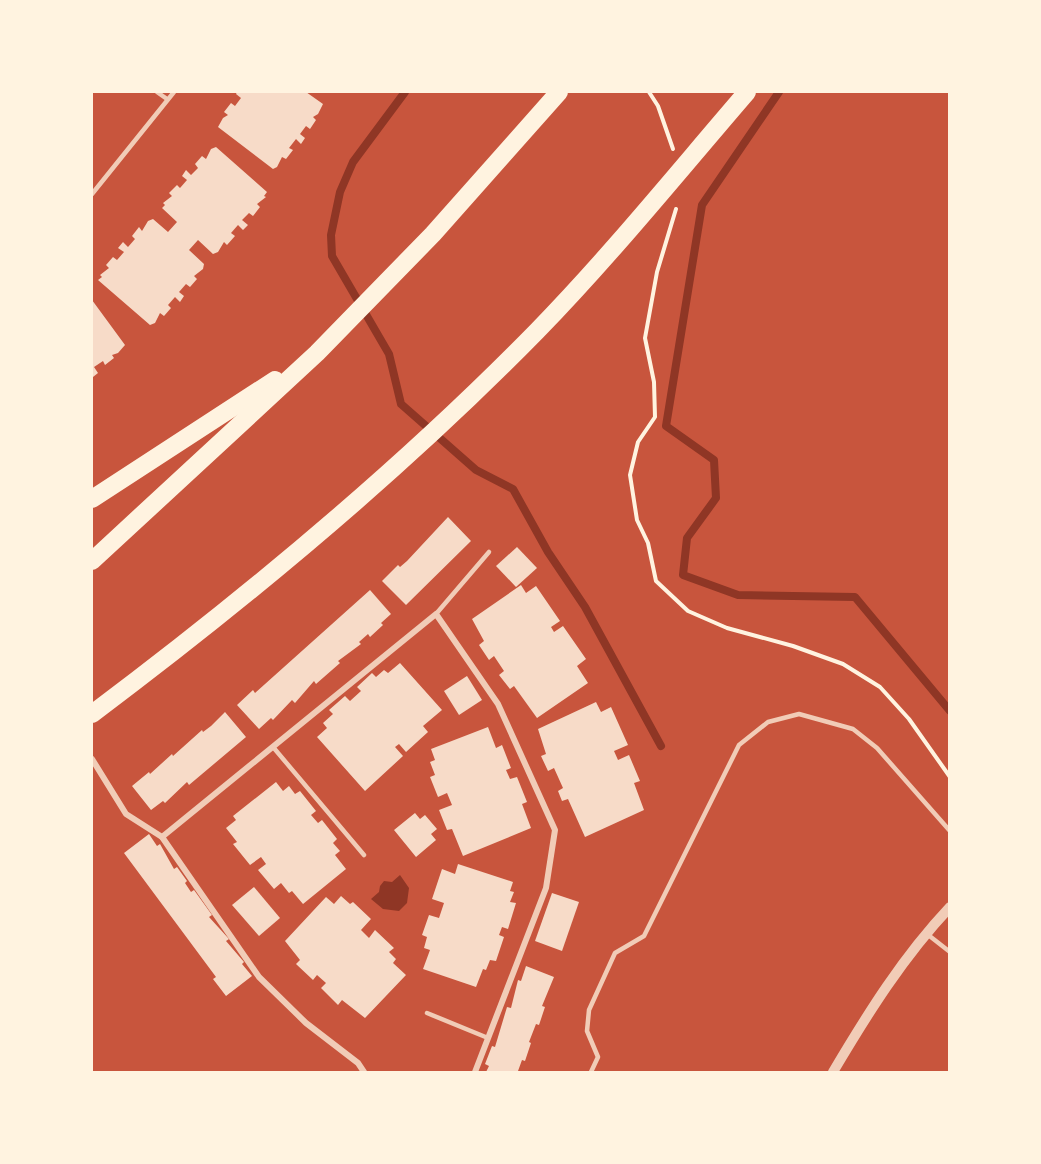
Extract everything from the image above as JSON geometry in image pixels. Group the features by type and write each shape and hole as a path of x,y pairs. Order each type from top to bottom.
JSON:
{"highway":[{"path":"92,561 317,353 433,234 559,92"},
{"path":"92,714 248,594 412,451 475,391 621,242 747,92"},
{"path":"92,499 317,353"}],"street":[{"path":"162,837 436,614 498,704 555,830 546,888 475,1072"},
{"path":"92,759 126,814 162,837 259,977 306,1023 358,1063 364,1072"},
{"path":"834,1072 867,1014 925,933 950,907"}],"lane":[{"path":"157,92 168,99"},
{"path":"92,194 174,92"},
{"path":"436,614 489,552"},
{"path":"591,1072 598,1057 587,1030 589,1010 615,953 644,936 739,745 768,722 799,714 853,729 877,748 950,831"},
{"path":"273,747 364,855"},
{"path":"925,933 950,952"},
{"path":"427,1014 488,1038"}],"path":[{"path":"657,272 645,338 654,382 655,417 638,442 630,475 637,520 648,543 656,581 688,612 727,628 793,646 843,664 880,687 909,719 950,777"}],"shaded area":[{"path":"400,875 409,888 407,903 399,911 383,909 371,899 379,892 384,881 392,882"}],"building":[{"path":"237,92 306,92 323,104 318,114 313,117 316,120 310,129 306,126 300,134 305,138 301,144 296,139 289,148 293,150 286,159 282,157 277,167 273,169 218,127 223,118 228,115 224,112 231,103 235,106 241,98 236,94"},
{"path":"216,147 267,192 264,196 266,197 257,204 260,207 253,216 249,213 242,220 248,225 243,230 238,225 231,233 235,236 227,245 224,242 218,252 213,254 198,240 189,250 204,264 203,269 194,276 197,279 190,287 186,284 179,292 184,296 180,302 175,297 168,305 171,308 164,316 160,313 155,323 150,325 98,280 102,277 100,275 109,268 106,265 113,257 117,260 124,252 118,248 123,242 128,247 135,239 132,236 139,227 142,231 148,221 153,219 168,232 177,222 162,208 165,205 163,203 172,196 169,193 177,185 180,188 187,180 182,176 186,170 191,175 198,168 195,164 202,156 206,159 211,149"},
{"path":"92,300 125,345 118,353 112,355 114,358 105,365 103,361 94,367 98,373 93,377"},
{"path":"448,517 471,541 406,605 382,581 398,565 400,567 407,561"},
{"path":"517,547 537,568 516,587 496,566"},
{"path":"521,585 526,593 536,586 560,621 551,627 554,632 563,626 586,659 577,666 588,683 537,718 514,686 510,689 499,675 504,671 494,656 489,660 479,645 484,641 472,619"},
{"path":"370,590 391,614 381,623 383,625 370,637 368,634 359,642 361,644 338,661 340,663 316,684 314,681 295,703 292,700 273,720 271,718 259,729 237,705 253,690 255,693"},
{"path":"400,663 442,710 423,726 428,732 406,752 399,744 395,747 403,756 365,791 317,737 327,728 323,723 333,714 329,710 345,696 350,701 361,691 357,687 372,673 376,677 384,670 388,673"},
{"path":"467,676 482,700 459,715 444,691"},
{"path":"596,702 601,712 611,707 628,745 614,751 618,760 629,755 640,781 634,783 644,810 585,837 568,799 562,801 558,791 563,788 554,768 548,771 541,756 546,754 538,729"},
{"path":"225,712 246,737 189,785 187,782 165,803 163,801 151,810 132,786 149,772 150,774 172,754 173,756 202,730 203,732 211,726"},
{"path":"488,727 496,748 502,745 511,768 506,770 510,779 517,777 527,802 522,804 531,828 463,856 452,829 447,830 439,810 452,805 447,793 438,797 430,777 435,775 430,762 435,760 431,749"},
{"path":"276,782 283,791 289,786 295,794 300,791 316,811 311,815 318,823 322,820 337,839 333,843 340,851 335,855 346,869 303,904 292,891 289,893 281,883 274,889 258,870 266,864 261,857 250,865 233,844 237,842 226,828 236,820 233,816"},
{"path":"415,813 420,819 425,815 437,829 431,834 436,840 416,857 394,830"},
{"path":"149,834 157,846 160,844 174,869 177,867 187,881 185,883 191,892 194,890 212,915 209,917 229,939 226,941 244,962 242,964 252,976 226,996 213,979 216,977 124,853"},
{"path":"458,864 513,882 510,891 514,892 510,902 516,903 508,929 502,927 499,935 504,937 496,961 490,960 486,970 483,969 476,987 423,969 430,950 424,948 427,937 422,935 429,915 439,918 444,903 432,899 442,869 455,874"},
{"path":"254,887 280,918 259,936 232,905"},
{"path":"552,893 579,902 562,951 535,941"},
{"path":"341,896 350,904 353,902 371,919 361,930 369,938 375,930 394,948 389,952 396,959 393,963 406,975 365,1018 342,1000 338,1005 321,988 326,983 317,975 313,980 296,964 300,960 285,941 326,897 334,904"},
{"path":"526,966 554,977 542,1006 545,1007 539,1025 536,1024 525,1061 522,1060 518,1071 523,1072 486,1072 489,1066 485,1064 492,1046 495,1047 507,1007 511,1008 518,980 521,981"}],"waterway":[{"path":"405,92 353,162 340,192 331,235 332,256 389,354 401,404 476,470 513,489 548,552 585,607 661,746"},
{"path":"779,92 702,205 666,426 714,460 716,498 687,538 683,575 738,595 855,597 950,711"}]}
